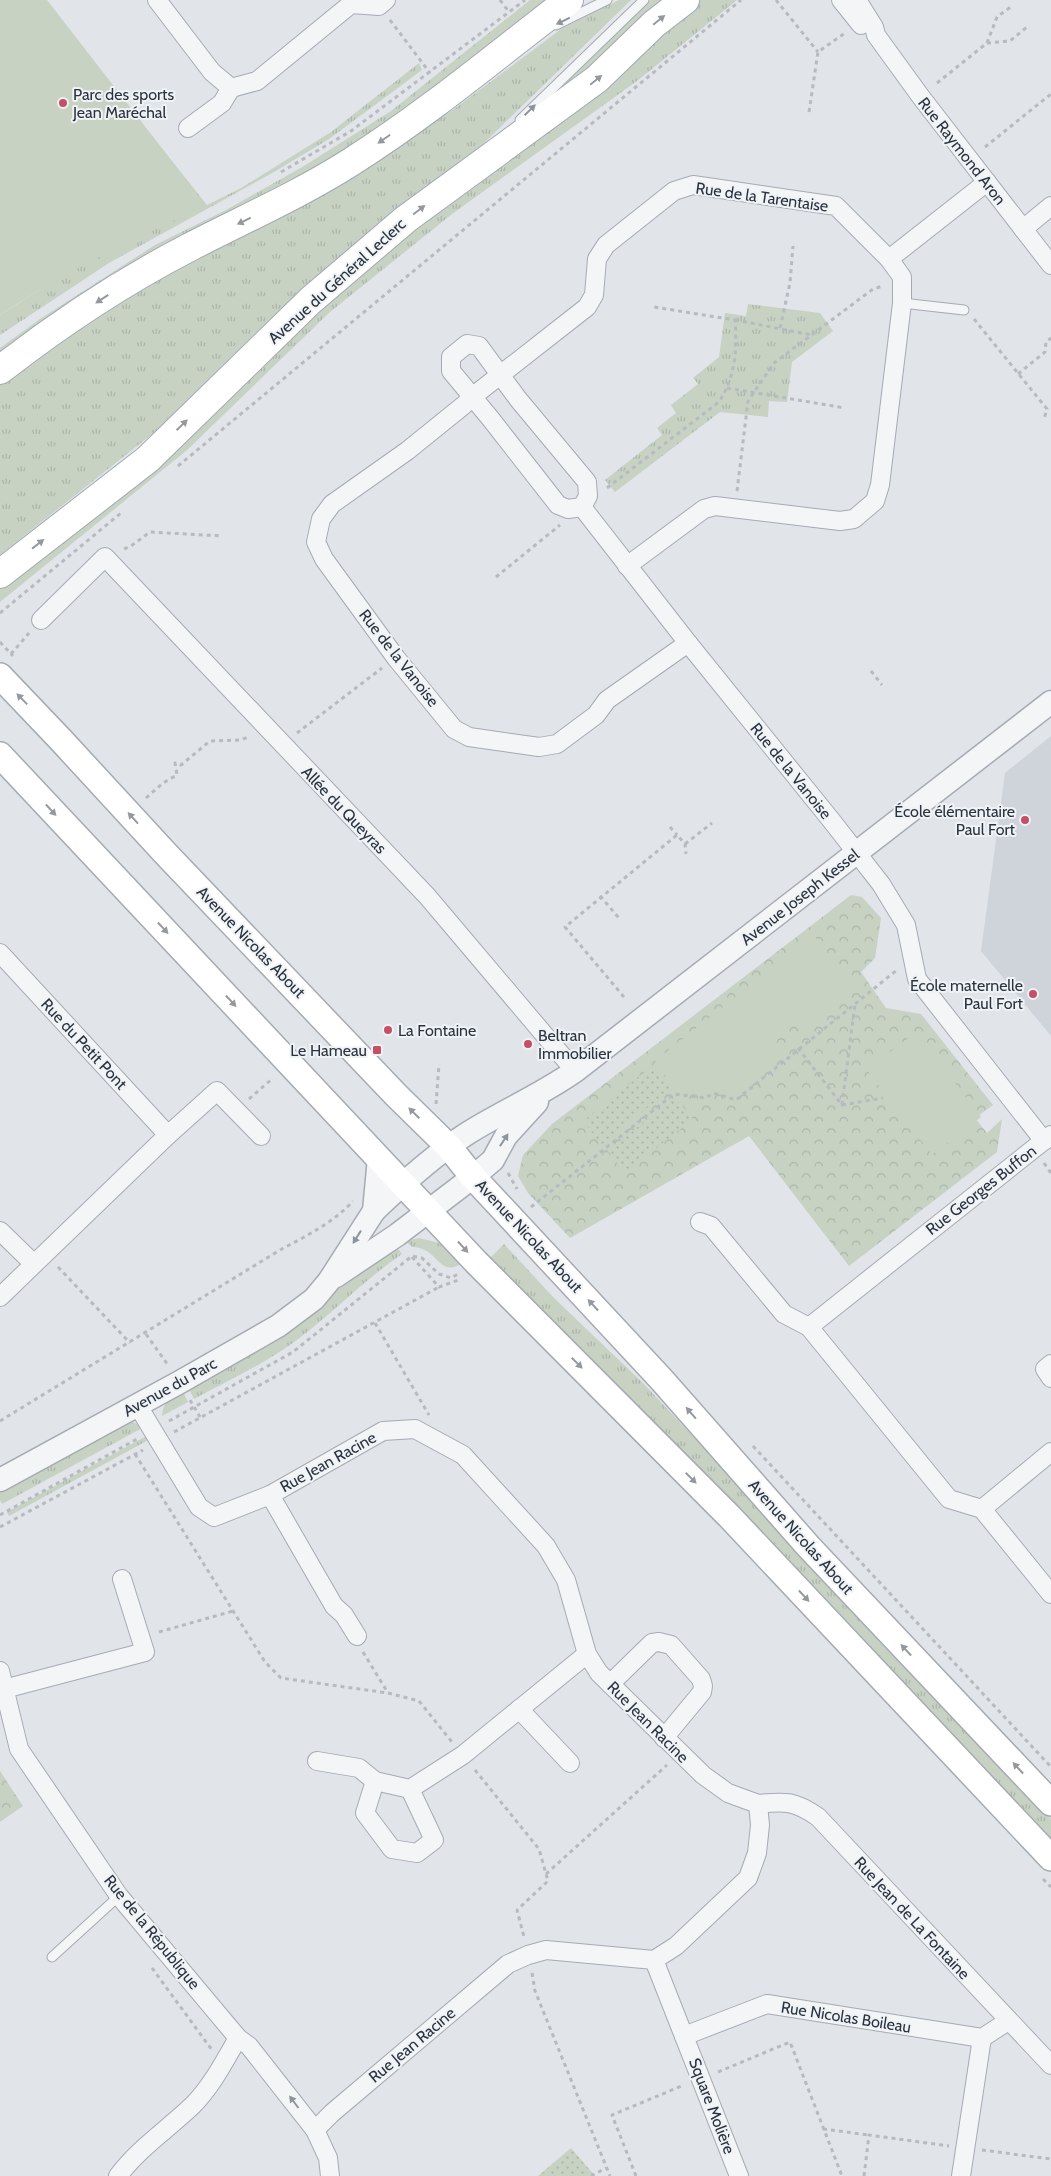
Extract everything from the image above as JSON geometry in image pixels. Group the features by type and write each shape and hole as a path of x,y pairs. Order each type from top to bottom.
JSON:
{"main road":[{"path":"0,370 35,343 106,296 189,248 278,205 343,167 424,111 569,0"},
{"name":"Avenue du Général Leclerc","path":"0,574 148,459 311,300 406,219 597,79 654,24 684,0"},
{"name":"Avenue Nicolas About","path":"0,676 166,854 396,1095 449,1147 474,1177 661,1379 808,1546 1051,1803"},
{"path":"0,755 476,1262 729,1516 1051,1858"}],"street":[{"path":"156,0 212,72 231,88"},
{"name":"Rue Raymond Aron","path":"841,0 867,32 876,34"},
{"name":"Rue Raymond Aron","path":"857,0 876,34 921,97 1051,265"},
{"path":"188,128 222,102 231,88 257,81 350,2 382,3"},
{"path":"888,260 988,182"},
{"name":"Rue de la Tarentaise","path":"472,397 586,307 594,295 597,259 606,245 674,191 693,186 836,206 888,260 902,277 902,303 880,485 876,501 854,519 840,521 715,506 704,508 627,566"},
{"path":"1023,230 1051,206"},
{"path":"467,344 479,346 500,375 587,482 588,496 582,507 568,509 558,504 451,371 451,357 467,344"},
{"name":"Rue de la Vanoise","path":"472,397 407,451 332,504 321,518 316,542 324,559 396,658 454,729 469,737 539,747 557,744 596,715 607,700 688,643"},
{"name":"Rue de la Vanoise","path":"582,507 688,643 856,852"},
{"path":"41,620 105,557"},
{"name":"Allée du Queyras","path":"105,557 281,745 427,896 574,1071"},
{"name":"Avenue Joseph Kessel","path":"403,1184 468,1133 547,1090 574,1071 1051,702"},
{"name":"Rue Georges Buffon","path":"809,1327 1048,1138 917,979 906,925 881,884 856,852"},
{"name":"Rue du Petit Pont","path":"0,953 168,1135"},
{"name":"Avenue Joseph Kessel","path":"429,1212 493,1160 506,1136 547,1090"},
{"path":"0,1297 168,1135 217,1091 261,1136"},
{"name":"Avenue du Parc","path":"0,1480 138,1406 278,1326 314,1299 329,1281 365,1204 379,1158"},
{"name":"Avenue du Parc","path":"365,1204 403,1184"},
{"name":"Avenue du Parc","path":"329,1281 429,1212"},
{"path":"700,1222 711,1226 784,1314 809,1327 949,1499 982,1509 1051,1594"},
{"path":"0,1231 40,1259"},
{"path":"1051,1364 1045,1369 1051,1378"},
{"name":"Rue Jean Racine","path":"138,1406 199,1507 214,1517 270,1495 383,1431 415,1430 463,1455 546,1546 566,1580 587,1654 599,1673 703,1775 728,1793 758,1804"},
{"path":"982,1509 1051,1452"},
{"path":"270,1495 334,1606 344,1615 357,1636"},
{"path":"4,1689 144,1652 122,1579"},
{"path":"610,1684 652,1643 660,1642 671,1646 701,1679 703,1686 702,1692 664,1738"},
{"path":"317,1761 359,1768 375,1781 410,1789 463,1755 587,1654"},
{"name":"Rue de la République","path":"0,1671 19,1749 119,1896 238,2038 250,2046 315,2130 328,2158 330,2176"},
{"path":"519,1709 570,1763"},
{"path":"375,1781 365,1814 392,1849 416,1853 434,1840 410,1789"},
{"name":"Rue Jean de La Fontaine","path":"758,1804 780,1802 802,1806 818,1817 1051,2065"},
{"path":"654,1960 676,1946 748,1878 758,1853 760,1825 758,1804"},
{"name":"Rue Jean Racine","path":"315,2130 332,2113 508,1964 528,1955 546,1950 654,1960"},
{"name":"Square Molière","path":"654,1960 739,2176"},
{"name":"Rue Nicolas Boileau","path":"684,2036 767,2004 982,2038"},
{"path":"961,2176 982,2038 1008,2021"},
{"path":"118,2176 130,2160 195,2103 223,2064 238,2038"}],"lane":[{"path":"548,31 555,25 607,0"},
{"path":"472,170 513,127 644,0"},
{"path":"424,111 448,106 478,83"},
{"path":"902,303 964,310"},
{"path":"52,1957 119,1896"}],"path":[{"path":"500,0 509,12"},
{"path":"276,176 351,131 525,0"},
{"path":"176,467 741,0"},
{"path":"776,0 818,52"},
{"path":"382,3 430,73"},
{"path":"937,83 988,43 997,18 1012,6"},
{"path":"988,43 1010,41 1027,27"},
{"path":"809,112 818,52 848,31"},
{"path":"984,147 1051,94"},
{"path":"780,328 790,283 793,246"},
{"path":"735,508 748,401 752,394 761,384 774,363 873,289 890,283"},
{"path":"654,307 812,335"},
{"path":"964,310 971,315 1047,409 1044,419"},
{"path":"496,577 582,507 720,402 728,388 737,350 735,320"},
{"path":"1018,374 1045,352 1046,342 1051,338"},
{"path":"728,388 752,394 845,408"},
{"path":"0,612 122,512"},
{"path":"105,557 131,546 150,532 222,536"},
{"path":"11,654 41,620"},
{"path":"281,745 396,658"},
{"path":"871,671 882,685"},
{"path":"146,798 163,783 178,775 175,764 181,765 210,741 232,740"},
{"path":"685,844 712,823"},
{"path":"670,827 685,844 686,854"},
{"path":"624,997 565,927 600,896 677,835"},
{"path":"600,896 619,918"},
{"path":"531,1208 674,1094 704,1098 714,1093 736,1100 798,1048 912,958"},
{"path":"842,1105 855,1004"},
{"path":"798,1048 842,1105"},
{"path":"436,1107 439,1064"},
{"path":"236,1111 273,1078"},
{"path":"842,1105 883,1098"},
{"path":"1041,1160 1051,1173"},
{"path":"0,1421 280,1250 320,1228 344,1211 365,1204"},
{"path":"412,1256 422,1258 439,1274 451,1278 476,1262"},
{"path":"412,1256 439,1287"},
{"path":"0,1527 135,1454 156,1436 293,1352 412,1256"},
{"path":"40,1259 130,1343"},
{"path":"0,1515 156,1436 200,1416 439,1287 462,1279 476,1262"},
{"path":"375,1323 433,1422"},
{"path":"747,1440 1051,1767"},
{"path":"135,1454 265,1662 282,1678 388,1693 418,1701 539,1849 548,1881 517,1910 535,1991 610,2176"},
{"path":"140,1637 233,1611"},
{"path":"357,1636 357,1642 388,1693"},
{"path":"546,1874 680,1753"},
{"path":"636,2176 612,2115 790,2042 842,2176"},
{"path":"824,2129 1051,2159"},
{"path":"864,2176 869,2135"},
{"path":"591,2176 606,2168"}],"shaded area":[{"path":"1051,736 1051,1036 981,951 1005,773"}],"green space":[{"path":"0,0 43,0 207,205 241,188 331,132 419,63 422,70 329,139 274,172 109,263 0,335 0,315 145,223"},
{"name":"Parc des sports Jean Maréchal","path":"0,0 47,0 206,205 75,270 0,315"},
{"path":"530,0 556,0 458,76 347,150 52,316 0,352 0,348 40,319 155,245 226,210 304,166 391,111"},
{"path":"619,0 631,0 482,145 324,270 220,368 171,419 0,555 0,382 68,329 196,256 356,173 454,109 561,29"},
{"path":"651,0 664,0 598,62 560,90 559,88"},
{"path":"695,0 737,0 637,81 452,214 330,312 186,451 0,602 0,581 316,305"},
{"path":"748,304 820,313 833,331 792,362 787,402 769,401 768,417 720,412 615,492 605,480 662,435 657,428 676,413 671,405 698,384 693,378 719,357 725,313 746,316"},
{"path":"851,895 862,897 881,918 875,958 861,972 886,1008 921,1014 993,1105 975,1118 987,1133 1002,1119 997,1152 849,1266 749,1136 570,1238 528,1193 518,1176 523,1155 552,1124"},
{"path":"813,935 856,990 816,1025 794,1017 773,1036 775,1056 727,1095 711,1089 703,1094 697,1091 676,1090 655,1061"},
{"path":"916,1032 981,1117 932,1155 867,1070"},
{"path":"653,1065 672,1088 602,1145 583,1121"},
{"path":"675,1097 693,1119 625,1173 608,1151"},
{"path":"419,1238 439,1243 462,1263 454,1267 448,1267 428,1252 421,1248 412,1247 406,1241"},
{"path":"504,1244 554,1298 643,1383 1051,1819 1051,1843 490,1258"},
{"path":"395,1245 402,1254 294,1342 258,1365 194,1399 188,1387"},
{"path":"182,1390 188,1402 162,1416 168,1401"},
{"path":"131,1421 144,1427 2,1504 0,1490"},
{"path":"150,1434 152,1438 9,1516 7,1512"},
{"path":"0,1771 23,1806 0,1822"},
{"path":"571,2148 595,2176 538,2176"}],"place":[{"name":"Parc des sports Jean Maréchal","path":"63,103"},
{"name":"École élémentaire Paul Fort","path":"1025,820"},
{"name":"École maternelle Paul Fort","path":"1033,994"},
{"name":"La Fontaine","path":"388,1030"},
{"name":"Beltran Immobilier","path":"528,1044"},
{"name":"Le Hameau","path":"377,1050"}]}
